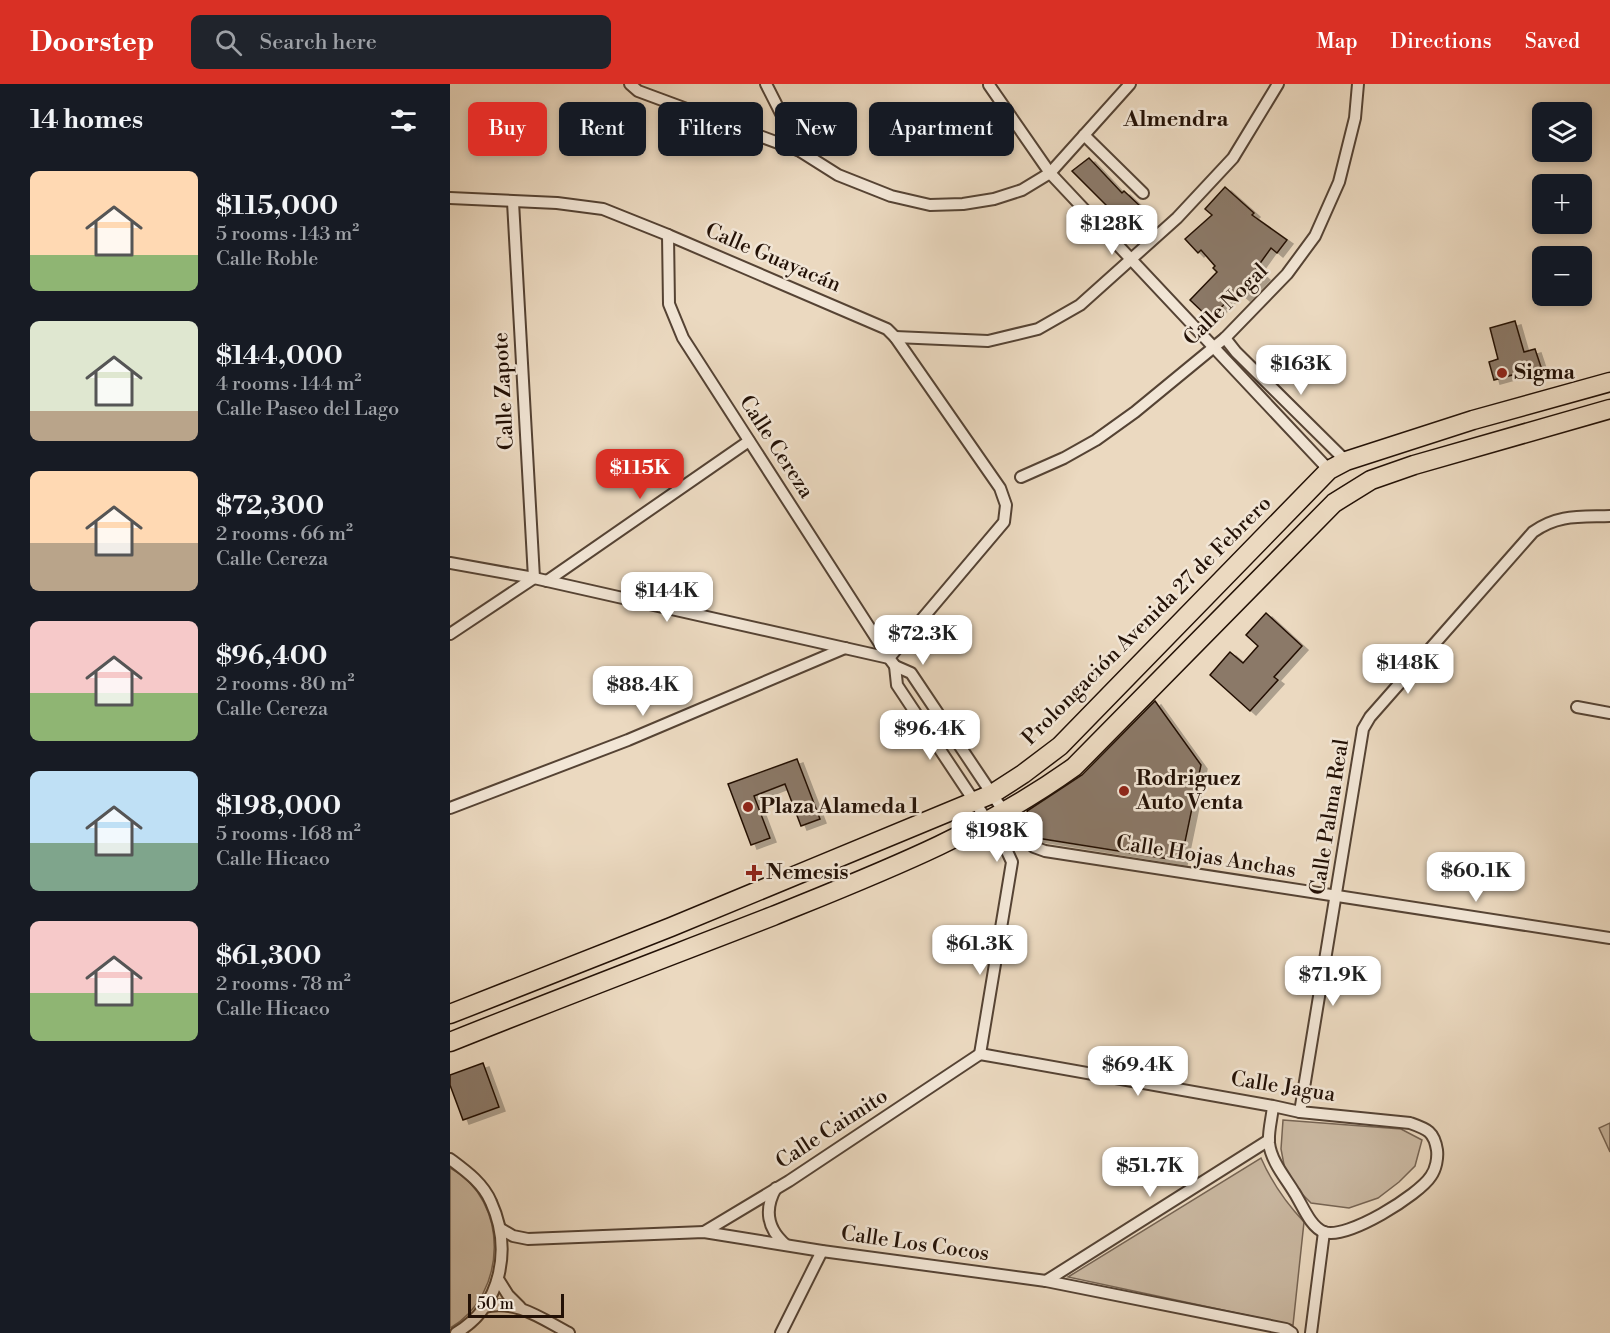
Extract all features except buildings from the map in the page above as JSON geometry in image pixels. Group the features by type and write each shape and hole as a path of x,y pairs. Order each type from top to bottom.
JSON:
{"main road":[{"name":"Prolongación Avenida 27 de Febrero","path":"450,1014 671,927 992,794 1060,746 1329,470 1346,461 1473,420 1610,382"},
{"path":"450,1042 840,889 988,823 1036,794 1074,767 1334,503 1353,490 1371,480 1414,465 1610,409"}],"street":[{"path":"630,84 638,91 775,142"},
{"path":"766,84 775,102"},
{"path":"988,84 1050,173 1329,470"},
{"path":"808,156 838,176 891,196 930,206 994,199 1022,190 1050,173 1130,84"},
{"path":"895,337 988,341 1038,329 1080,305 1177,218 1233,158 1278,84"},
{"name":"Calle Nogal","path":"1021,477 1064,458 1096,440 1135,412 1225,338 1287,274 1315,236 1339,182 1355,118 1358,84"},
{"path":"1084,135 1143,193"},
{"name":"Calle Guayacán","path":"450,198 557,203 603,210 872,321 887,329 895,337 1000,488 1006,505 1004,522 892,662"},
{"name":"Calle Zapote","path":"513,202 534,578"},
{"name":"Calle Cereza","path":"668,235 669,304 683,338 892,662 897,686 1006,849"},
{"path":"1225,338 1236,352 1346,461"},
{"path":"546,581 749,441"},
{"name":"Calle Palma Real","path":"1300,1112 1363,729 1370,717 1523,542 1545,523 1562,518 1610,516"},
{"path":"450,563 534,578 845,648 892,662"},
{"path":"450,634 534,578"},
{"path":"450,808 628,740 845,648"},
{"name":"Calle Cereza","path":"892,662 910,674 1024,838"},
{"path":"1577,707 1610,713"},
{"path":"980,1054 1011,872 1012,862 1006,849 1024,838"},
{"name":"Calle Hojas Anchas","path":"1024,838 1034,847 1045,851 1610,938"},
{"name":"Calle Jagua","path":"980,1054 1300,1112 1410,1123 1425,1128 1435,1137 1436,1165 1424,1185 1354,1227 1339,1233 1324,1232"},
{"name":"Calle Caimito","path":"704,1232 777,1188 980,1054"},
{"path":"1273,1106 1269,1140 1271,1150 1281,1172 1315,1226 1324,1232 1311,1333"},
{"path":"1046,1281 1269,1140"},
{"path":"450,1158 473,1176 491,1200 501,1229 502,1256 498,1279 484,1306 464,1328 456,1333"},
{"path":"777,1188 769,1205 770,1223 779,1239 786,1245"},
{"name":"Calle Los Cocos","path":"501,1229 513,1236 528,1239 704,1232 822,1251 1046,1281 1286,1329 1292,1333"},
{"path":"502,1256 513,1246 528,1239"},
{"path":"781,1333 822,1251"},
{"path":"498,1279 508,1295 523,1309"},
{"path":"484,1306 503,1304 523,1309 569,1333"}],"shaded area":[{"path":"1283,1120 1401,1129 1422,1140 1415,1166 1378,1198 1349,1208 1311,1203 1285,1170 1281,1149"},
{"path":"1610,1123 1610,1152 1599,1128"},
{"path":"1261,1158 1280,1192 1304,1222 1293,1325 1068,1277"},
{"path":"450,1168 470,1183 483,1202 492,1224 494,1248 491,1271 483,1294 469,1313 450,1328"}],"place":[{"name":"Sigma","path":"1502,373"},
{"name":"Rodriguez Auto Venta","path":"1124,791"},
{"name":"Plaza Alameda 1","path":"748,807"},
{"name":"Nemesis","path":"754,873"}],"district":[{"name":"Almendra","path":"1176,119"}]}
